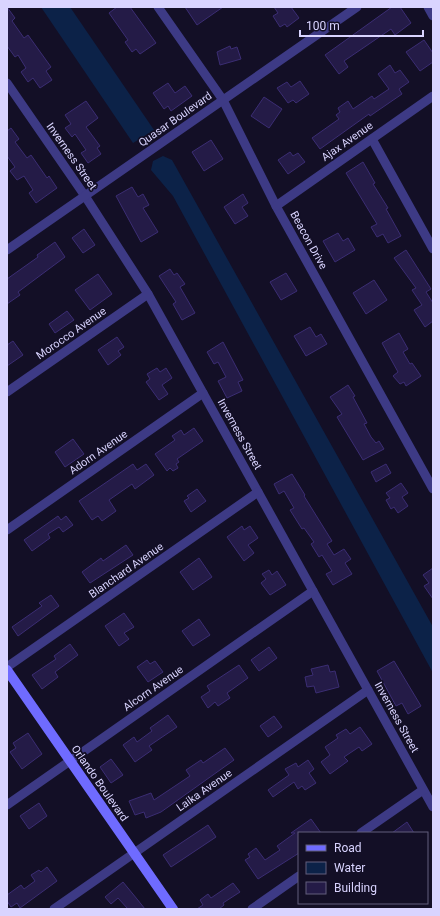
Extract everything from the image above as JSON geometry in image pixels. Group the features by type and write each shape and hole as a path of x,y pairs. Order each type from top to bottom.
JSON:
{"street":[{"name":"Beacon Drive","path":"158,7 223,100 276,206 433,489"},
{"name":"Quasar Boulevard","path":"7,250 357,7"},
{"path":"428,7 433,16"},
{"name":"Inverness Street","path":"7,83 85,196 148,294 433,807"},
{"name":"Ajax Avenue","path":"276,206 433,96"},
{"path":"372,139 433,249"},
{"name":"Morocco Avenue","path":"7,392 148,294"},
{"name":"Adorn Avenue","path":"7,530 203,393"},
{"name":"Blanchard Avenue","path":"7,669 258,492"},
{"name":"Alcorn Avenue","path":"7,805 313,591"},
{"name":"Orlando Boulevard","path":"7,669 173,909"},
{"name":"Laika Avenue","path":"54,909 368,690"},
{"path":"362,832 423,790"},
{"path":"252,909 298,877"}],"water":[{"path":"41,7 70,7 154,130 133,143"},
{"path":"163,156 172,160 433,627 433,673 173,196 151,170 153,161"}],"building":[{"path":"7,7 15,18 12,21 24,38 28,35 51,67 46,71 52,80 40,88 33,78 28,82 21,72 26,68 18,55 15,57 7,46"},
{"path":"117,7 130,7 156,43 140,54 136,49 132,52 125,42 128,40 109,13"},
{"path":"185,7 223,7 197,25"},
{"path":"274,7 291,7 299,18 287,27 285,24 280,27 273,16 278,13"},
{"path":"392,7 400,7 411,23 395,35 391,29 344,61 348,67 339,74 325,55"},
{"path":"424,40 433,53 433,62 420,71 406,52"},
{"path":"230,46 231,49 237,47 241,59 220,65 217,52"},
{"path":"390,65 395,73 400,70 409,82 399,89 402,94 370,116 369,114 320,149 312,138 339,119 336,115 340,112 338,108 348,101 353,109 372,96 374,99 389,89 378,74"},
{"path":"300,81 309,94 296,103 293,100 288,103 277,88 287,82 291,87"},
{"path":"168,83 175,93 185,86 192,96 171,111 168,106 164,109 153,93"},
{"path":"264,97 282,109 269,128 251,116"},
{"path":"86,101 98,118 86,127 100,146 97,148 101,154 88,163 81,153 86,150 75,134 72,137 65,128 71,124 65,115"},
{"path":"11,128 19,139 15,142 27,158 31,155 47,178 49,176 57,188 36,203 29,193 33,190 24,176 17,180 10,171 15,167 7,156 7,131"},
{"path":"211,140 223,159 204,171 192,152"},
{"path":"290,152 293,156 298,153 305,162 288,174 278,160"},
{"path":"363,162 375,183 373,184 388,208 386,209 401,236 388,243 383,234 377,237 371,227 377,224 346,173"},
{"path":"132,187 138,197 143,194 149,205 143,208 158,232 141,242 116,196"},
{"path":"243,194 248,203 242,207 248,216 235,224 224,207"},
{"path":"84,229 95,245 83,253 72,238"},
{"path":"338,233 343,241 348,238 355,250 335,262 323,241"},
{"path":"55,242 65,257 18,292 20,295 7,304 7,279 38,257 37,255"},
{"path":"406,250 431,289 426,292 433,303 433,321 425,327 414,310 422,305 412,290 416,288 394,258"},
{"path":"170,269 174,275 177,273 185,284 180,287 195,313 182,320 173,304 176,302 159,276"},
{"path":"286,273 297,291 281,300 270,282"},
{"path":"98,274 112,294 90,310 75,290"},
{"path":"374,280 387,300 366,314 353,293"},
{"path":"67,311 74,320 55,333 49,324"},
{"path":"310,327 316,337 321,334 327,344 306,356 294,336"},
{"path":"399,333 408,349 403,352 410,364 412,363 421,376 406,386 404,382 400,384 393,376 398,372 382,343"},
{"path":"117,337 124,347 118,351 121,355 108,365 98,350"},
{"path":"13,341 23,355 7,366 7,345"},
{"path":"223,342 243,380 238,382 242,391 227,398 218,381 226,377 218,362 214,364 207,352"},
{"path":"157,368 160,372 166,368 172,378 162,385 168,394 159,400 146,382 150,379 147,374"},
{"path":"348,385 355,396 353,397 367,423 364,424 371,437 376,443 379,441 384,449 363,460 337,417 342,414 330,397"},
{"path":"194,428 203,441 177,459 179,462 176,464 178,468 173,471 170,468 167,471 155,454 175,440 172,436 181,430 184,435"},
{"path":"73,439 84,454 65,467 55,452"},
{"path":"133,464 137,470 146,464 154,475 135,489 132,484 109,500 116,511 102,521 98,516 92,520 79,501"},
{"path":"386,464 391,473 376,482 371,472"},
{"path":"292,474 332,541 327,544 334,555 344,549 351,559 345,563 352,574 333,585 326,574 332,571 322,555 319,557 311,544 314,542 304,528 302,529 290,510 294,508 284,491 279,494 274,484"},
{"path":"401,483 408,493 402,497 408,506 398,513 394,507 391,509 386,500 390,498 386,493"},
{"path":"197,489 206,501 191,512 184,501 189,498 187,496"},
{"path":"58,516 61,520 66,516 73,525 63,532 59,527 48,534 50,538 32,551 24,540"},
{"path":"242,526 244,530 250,526 258,538 248,545 254,553 244,561 227,537"},
{"path":"126,545 133,555 90,583 82,572 101,558 103,561"},
{"path":"199,558 212,577 193,590 180,572"},
{"path":"433,568 433,599 424,586 429,583 423,575"},
{"path":"269,570 272,575 277,571 286,585 270,595 261,583 266,579 262,574"},
{"path":"51,595 59,606 18,636 12,627 42,606 39,603"},
{"path":"124,613 134,627 124,633 129,639 119,646 105,626"},
{"path":"199,619 210,635 193,646 182,631"},
{"path":"70,644 78,655 55,672 58,677 42,689 32,675 56,659 54,656"},
{"path":"269,647 277,658 259,671 251,660"},
{"path":"147,660 150,664 155,661 163,672 148,682 137,667"},
{"path":"394,661 421,706 408,714 402,703 396,706 377,671"},
{"path":"239,665 248,678 227,693 230,698 218,706 215,702 208,708 201,697 210,691 207,686"},
{"path":"328,665 330,672 335,671 339,687 316,693 314,686 307,687 305,677 313,675 311,669"},
{"path":"168,715 177,727 149,746 152,750 135,762 123,745 134,737 137,742 152,731 150,728"},
{"path":"274,716 282,727 268,737 260,726"},
{"path":"360,727 372,744 362,751 359,747 344,757 348,761 330,774 321,762 330,755 325,747 338,738 336,735 346,729 350,734"},
{"path":"28,733 42,754 22,769 10,752 16,748 13,743"},
{"path":"225,748 234,760 161,812 146,818 144,812 135,815 129,801 151,793 154,800 190,776 186,770 201,760 203,763"},
{"path":"111,759 123,775 111,783 100,767"},
{"path":"308,760 314,769 309,773 316,783 305,790 302,786 298,789 294,782 273,797 268,790 289,775 285,769 296,763 298,767"},
{"path":"39,803 47,816 29,829 20,816"},
{"path":"311,819 320,832 298,832 298,854 258,879 245,860 250,857 248,854 256,848 265,860 280,850 277,846 295,833 291,833"},
{"path":"407,822 413,832 393,832"},
{"path":"208,825 216,837 171,867 163,855"},
{"path":"47,867 57,881 20,908 17,903 11,907 7,901 7,895 21,885 24,889 35,881 31,875 39,870 41,872"},
{"path":"123,882 145,909 128,909 118,898 111,904 105,897"},
{"path":"233,883 240,892 223,903 224,905 219,909 197,909 203,905 200,900 208,894 211,898"}]}
